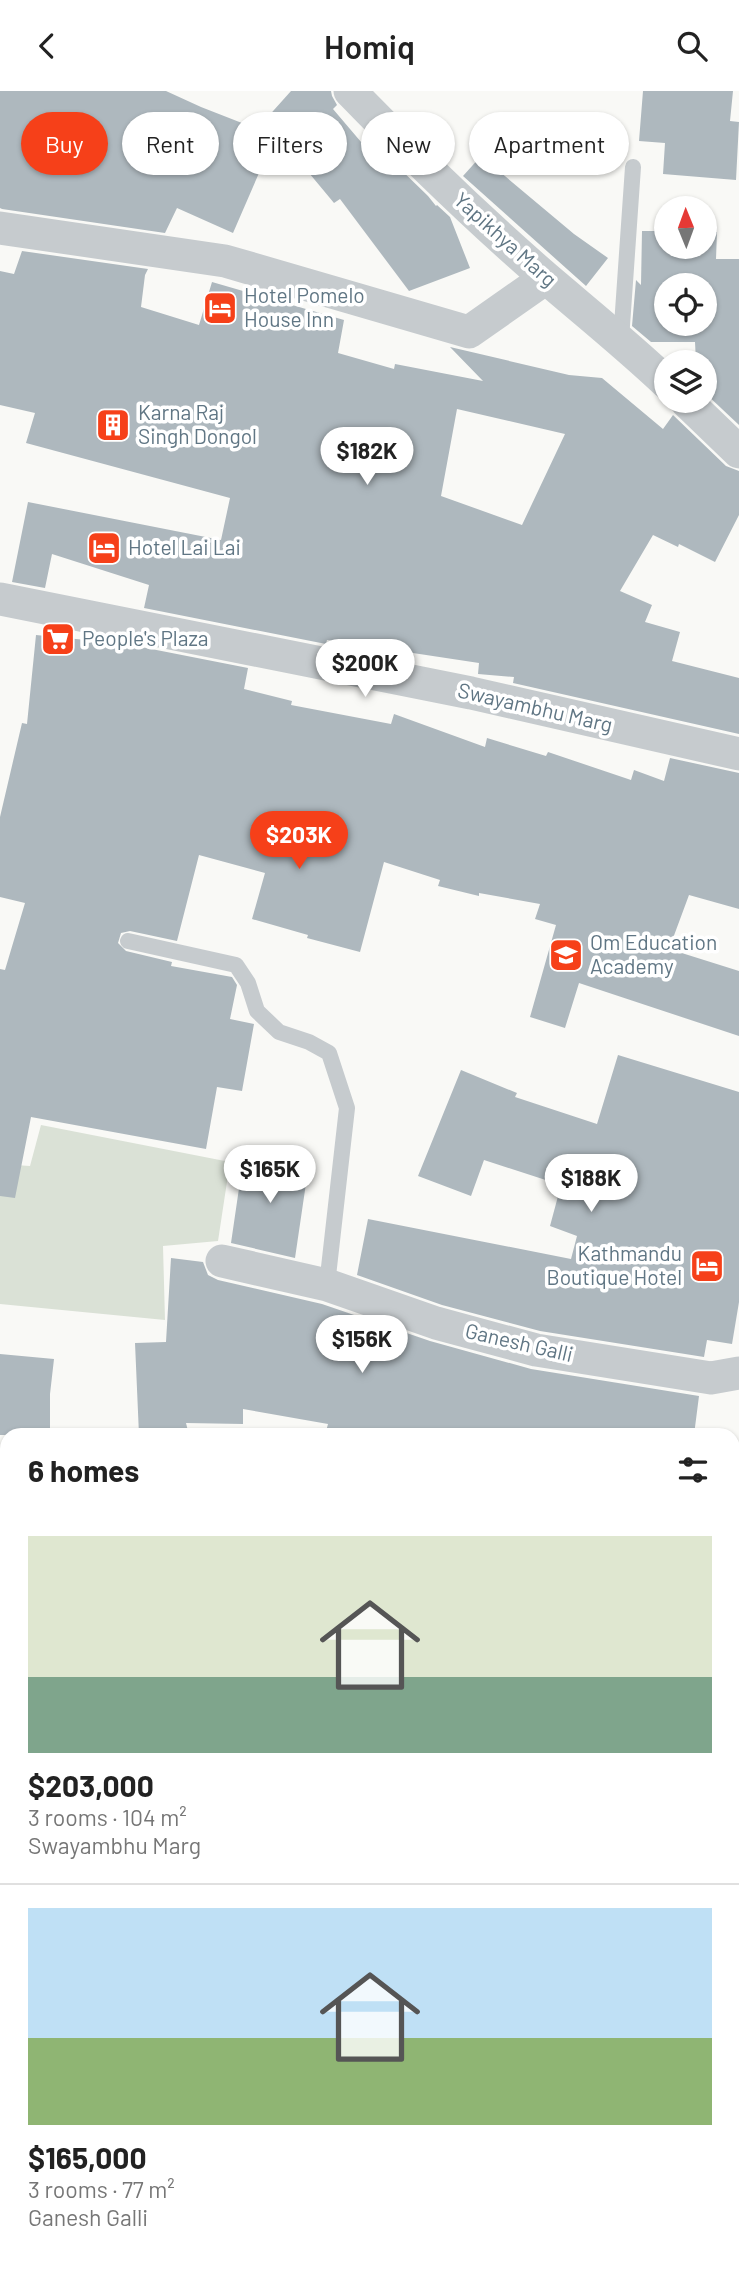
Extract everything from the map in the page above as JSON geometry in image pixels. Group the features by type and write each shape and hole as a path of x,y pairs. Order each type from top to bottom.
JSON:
{"street":[{"name":"Yapikhya Marg","path":"350,91 465,205 654,371"},
{"path":"0,228 225,261 469,332 546,278"},
{"path":"699,413 739,451"},
{"name":"Swayambhu Marg","path":"0,599 471,693 739,754"},
{"name":"Ganesh Galli","path":"222,1261 327,1285 436,1323 536,1350 711,1378 739,1373"}],"lane":[{"path":"621,340 633,167"},
{"path":"128,941 236,965 248,983 257,1011 264,1018 279,1032 309,1042 329,1053 347,1108 327,1285"}],"shaded area":[{"path":"41,1125 230,1162 218,1241 163,1246 165,1320 0,1304 0,1164 30,1166"}],"building":[{"path":"0,91 166,91 214,112 122,112 122,175 219,175 219,114 233,120 233,175 258,175 233,233 177,208 165,233 0,208"},
{"path":"291,91 331,91 337,105 333,109 336,112 272,112"},
{"path":"643,91 733,91 730,121 739,122 736,180 663,174 665,143 639,141"},
{"path":"347,125 361,142 361,175 406,175 450,217 470,268 409,291 340,199 334,203 311,175 347,175"},
{"path":"469,169 469,175 504,175 574,234 608,258 586,286 463,176"},
{"path":"642,231 654,231 654,259 739,259 739,425 717,404 717,350 695,350 695,342 651,342 632,326 636,280 641,285"},
{"path":"22,251 148,269 141,307 199,325 212,282 344,320 338,353 394,369 395,364 483,381 450,347 569,375 602,378 663,429 673,415 726,466 739,471 739,515 715,562 679,544 678,547 653,535 620,591 652,605 645,622 680,632 672,661 739,678 739,734 513,683 514,677 478,674 479,663 327,640 326,644 144,608 149,585 52,554 45,588 12,582 28,502 221,540 230,498 26,443 35,413 0,405 0,271 14,274","holes":["457,409 565,434 522,525 441,496"]},
{"path":"36,635 126,644 248,668 244,689 292,701 291,705 391,724 394,714 485,747 487,738 546,756 548,752 631,780 634,770 664,781 670,758 739,773 739,909 689,895 669,949 739,971 739,1036 579,983 565,1028 530,1017 556,925 535,919 540,904 479,893 479,896 438,886 440,880 384,862 360,952 252,919 265,873 199,855 177,941 130,931 121,933 118,943 126,951 172,962 171,966 232,977 237,985 230,1019 254,1024 242,1091 217,1087 206,1149 31,1117 15,1198 0,1196 0,969 5,970 25,903 0,897 0,817 22,723 27,724"},
{"path":"618,1055 739,1092 739,1302 732,1344 707,1340 704,1357 540,1331 442,1305 357,1275 368,1219 571,1259 577,1236 550,1226 561,1185 484,1160 471,1196 418,1176 461,1070 517,1093 515,1097 597,1124"},
{"path":"244,1154 309,1163 295,1258 231,1243"},
{"path":"171,1258 203,1262 208,1275 218,1280 322,1304 430,1341 531,1369 699,1396 695,1428 327,1428 328,1424 243,1409 243,1424 186,1423 187,1428 139,1428 135,1343 166,1342"},
{"path":"0,1354 54,1359 50,1428 0,1428"}],"place":[{"name":"Hotel Pomelo House Inn","path":"220,308"},
{"name":"Karna Raj Singh Dongol","path":"113,425"},
{"name":"Hotel Lai Lai","path":"104,548"},
{"name":"People's Plaza","path":"58,639"},
{"name":"Om Education Academy","path":"566,955"},
{"name":"Kathmandu Boutique Hotel","path":"707,1266"}]}
